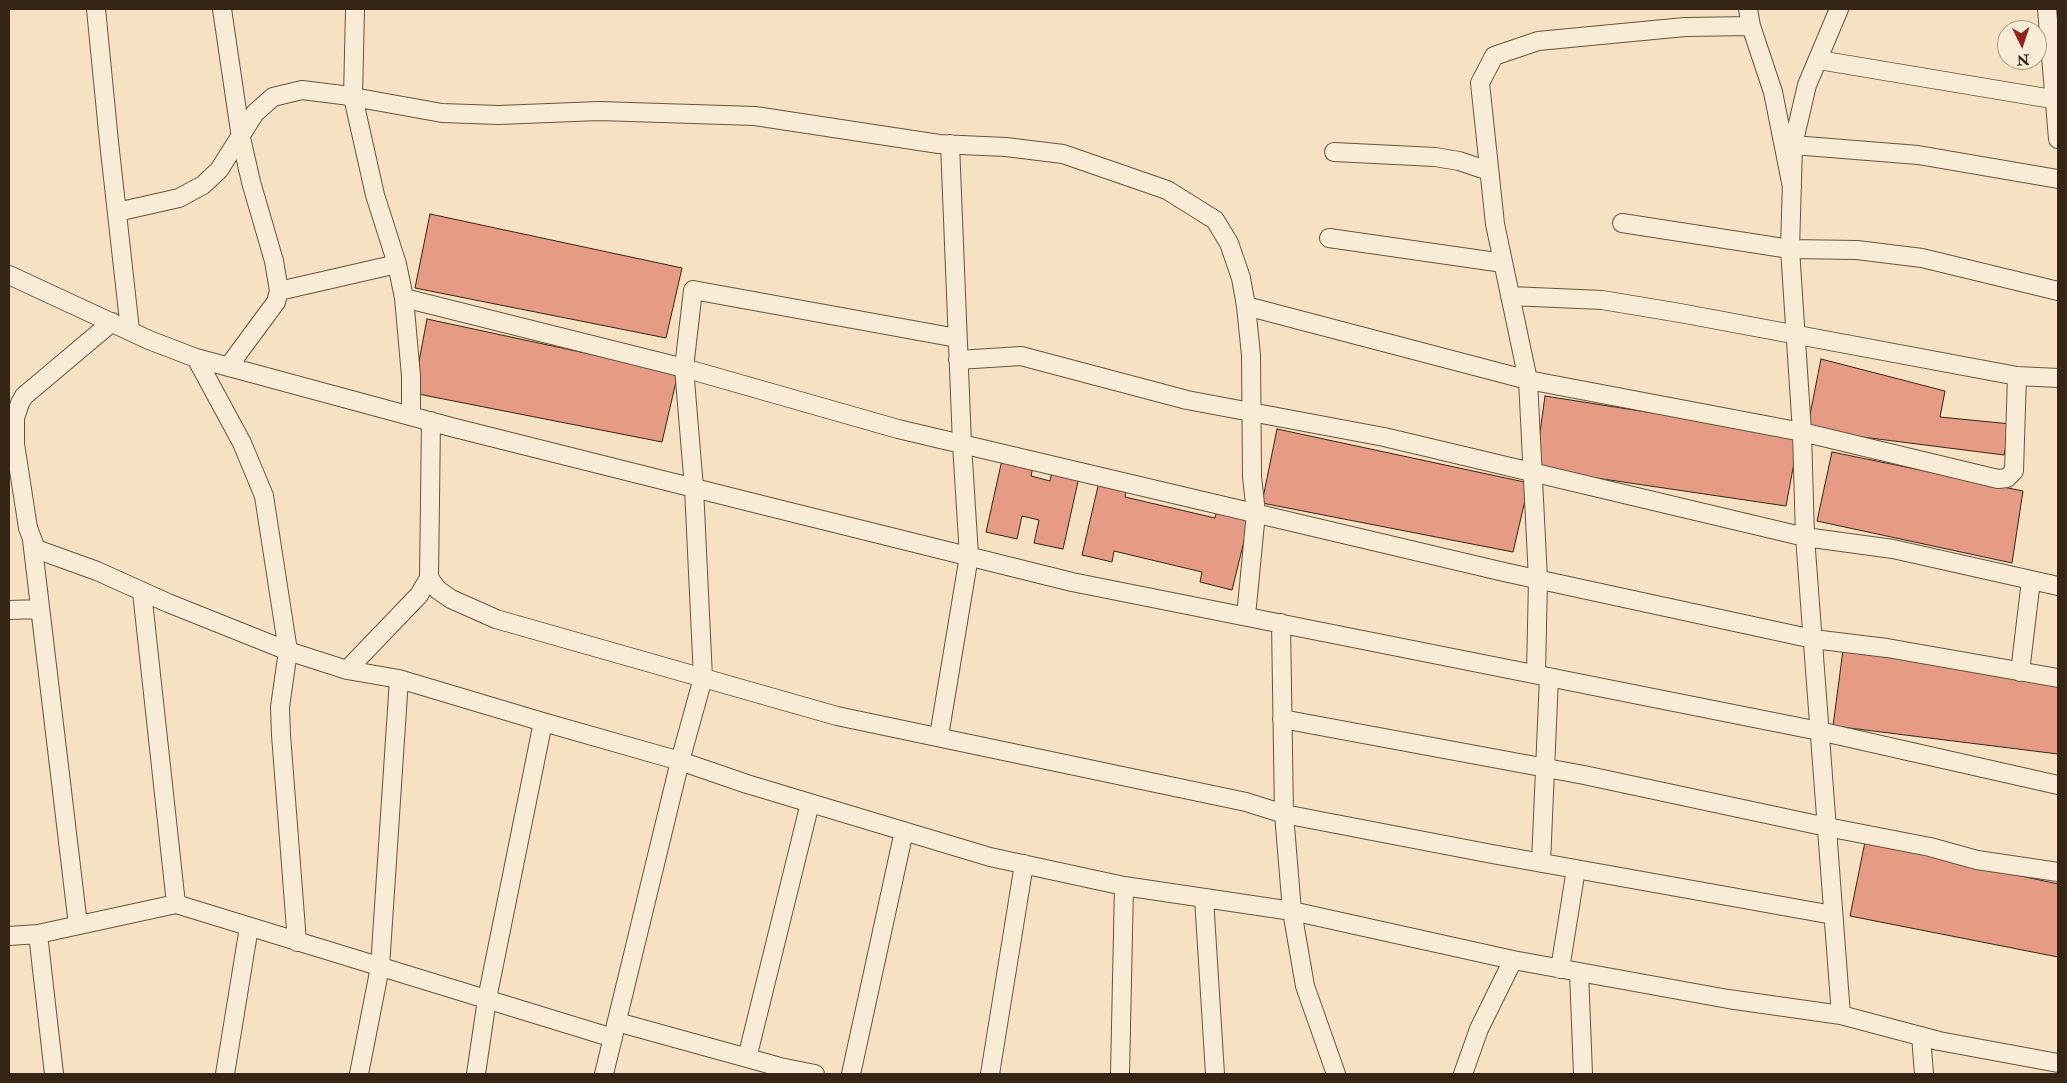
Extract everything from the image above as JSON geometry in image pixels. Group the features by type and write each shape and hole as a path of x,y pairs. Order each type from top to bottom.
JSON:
{"street":[{"path":"96,9 108,142 130,330"},
{"path":"222,9 241,138 251,182 274,261 279,291 276,302 228,367"},
{"path":"355,9 353,97 375,195 397,264 404,298 411,367 411,416"},
{"path":"1748,9 1750,26 1772,92 1792,187"},
{"path":"1839,9 1807,85 1793,145 1790,249 1802,432 1805,537 1841,1015"},
{"path":"2051,11 2058,139"},
{"path":"1541,863 1544,767 1543,675 1528,380 1495,224 1480,83 1494,56 1538,40 1685,27 1750,26"},
{"path":"1819,60 2056,100"},
{"path":"117,212 179,198 203,185 219,170 241,138 255,113 273,97 302,90 442,113 500,115 599,111 755,116 950,144 1063,154 1167,190 1215,220 1229,243 1241,278 1251,355 1252,477 1256,513 1246,616"},
{"path":"939,736 969,556 958,360 950,144"},
{"path":"1793,145 1918,155 2058,180"},
{"path":"1334,152 1435,157 1459,161 1489,171"},
{"path":"1622,223 1790,249 1857,250 1922,258 2058,291"},
{"path":"1329,238 1503,263"},
{"path":"279,291 397,264"},
{"path":"9,275 149,340 196,358 431,422 694,488 1072,582 1819,731 2058,785"},
{"path":"604,1074 680,761 703,678 694,488 684,368 693,290 957,338"},
{"path":"1510,296 1602,300 1680,312 2018,376 2058,378"},
{"path":"404,298 684,368 898,429 1538,579 1813,639 1887,648 2058,678"},
{"path":"1246,306 1528,380 1802,432 1998,479 2007,478 2014,471 2018,376"},
{"path":"78,925 32,540 22,496 15,444 15,418 24,396 112,322"},
{"path":"958,360 1021,356 1187,400 1384,437 1805,537 1893,549 2058,586"},
{"path":"196,358 242,443 264,496 288,651 280,707 297,942"},
{"path":"346,670 419,595 429,578 431,422"},
{"path":"32,540 36,550 97,572 288,651 346,670 399,679 680,761 747,784 990,857 1124,886 1292,910 1512,960 1718,997 1841,1015 2049,1066"},
{"path":"429,578 438,590 451,599 496,619 837,716 1246,802 1284,814 1541,863 1833,915"},
{"path":"2020,672 2031,580"},
{"path":"142,592 176,904"},
{"path":"9,610 40,609"},
{"path":"1281,623 1284,814 1292,910 1305,986 1336,1074"},
{"path":"359,1074 380,967 399,679"},
{"path":"1282,719 1544,767 1930,847 1977,860 2058,872"},
{"path":"476,1074 487,1000 543,722"},
{"path":"747,1058 810,803"},
{"path":"851,1074 904,831"},
{"path":"990,1074 1024,864"},
{"path":"1560,968 1576,869"},
{"path":"1120,1074 1124,886"},
{"path":"1204,898 1215,1074"},
{"path":"9,936 38,934 176,904 487,1000 747,1058 780,1068 815,1074"},
{"path":"225,1074 249,927"},
{"path":"38,934 54,1074"},
{"path":"1463,1074 1479,1029 1512,960"},
{"path":"1579,972 1583,1074"},
{"path":"1921,1036 1924,1074"}],"building":[{"path":"430,214 682,268 666,338 415,288"},
{"path":"427,319 678,373 662,442 413,393"},
{"path":"1821,359 1945,391 1940,417 2011,424 2004,455 1807,430"},
{"path":"1545,396 1799,436 1786,506 1535,469"},
{"path":"1277,429 1529,483 1513,552 1262,503"},
{"path":"1832,452 2023,491 2012,563 1817,521"},
{"path":"1002,460 1033,467 1031,476 1050,481 1052,471 1079,477 1063,549 1034,543 1039,520 1022,516 1017,539 986,532"},
{"path":"1099,482 1127,488 1125,497 1215,518 1217,510 1250,517 1232,590 1200,582 1202,572 1114,551 1112,562 1082,555"},
{"path":"1843,650 2058,682 2058,754 1833,726"},
{"path":"1865,842 2058,884 2058,957 1850,916"}]}
